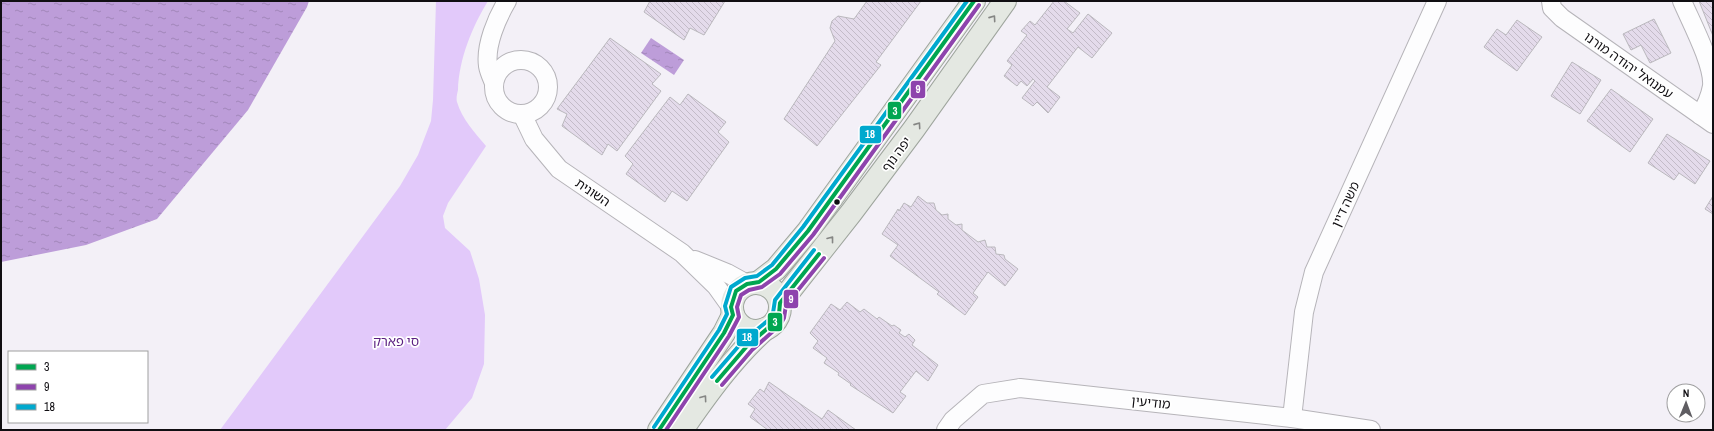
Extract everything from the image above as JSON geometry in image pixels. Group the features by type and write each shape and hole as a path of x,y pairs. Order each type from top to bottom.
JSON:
{"main road":[{"name":"יפה נוף","path":"753,283 776,269 808,231 974,1"},
{"name":"יפה נוף","path":"780,303 851,213 914,129 1005,1"},
{"path":"659,430 724,333 732,311 736,291 753,283 767,285 778,295 780,311 778,318 772,325 758,332 742,327 736,322 732,311"},
{"path":"682,430 722,375 743,350 765,329"}],"street":[{"path":"494,83 488,64 490,38 498,15 507,1"},
{"name":"משה דיין","path":"1292,418 1304,312 1314,272 1437,1"},
{"name":"עמנואל יהודה מורנו","path":"1551,1 1552,8 1562,18 1707,120"},
{"path":"1682,1 1708,63 1712,85 1708,101 1707,120"},
{"path":"521,60 530,61 538,66 544,73 548,82 546,95 539,107 531,112 522,114 511,112 501,105 494,91 494,83 500,69 513,61 521,60"},
{"name":"השונית","path":"522,114 534,139 559,169 682,253 716,286 732,311"},
{"name":"השונית","path":"682,253 753,283"},
{"name":"מודיעין","path":"946,430 953,420 983,394 1020,388 1292,418 1371,430"}],"green space":[{"name":"סי פארק","path":"436,1 488,1 467,44 461,67 457,98 459,108 465,120 486,146 448,203 443,216 445,228 470,251 479,279 485,315 484,364 472,398 445,430 220,430 400,186 418,155 431,121"}],"water":[{"path":"1,1 309,1 248,110 157,219 86,245 1,262"},
{"path":"651,38 684,60 674,75 641,53"}],"building":[{"path":"650,1 725,1 704,35 690,28 684,40 644,12"},
{"path":"867,1 921,1 876,62 881,65 817,146 784,119 835,41 830,28 832,21 838,16 854,19"},
{"path":"1054,1 1064,1 1080,13 1067,29 1073,33 1088,14 1112,33 1092,58 1078,47 1047,87 1060,97 1048,113 1037,102 1033,106 1022,98 1035,81 1033,79 1027,86 1021,81 1017,86 1004,76 1012,65 1007,61 1027,35 1021,31 1030,21 1035,25"},
{"path":"1699,1 1713,1 1713,36"},
{"path":"1654,19 1671,53 1650,63 1641,45 1631,50 1623,34"},
{"path":"1517,20 1542,37 1517,71 1484,47 1497,29 1506,35"},
{"path":"610,38 661,74 652,84 661,91 617,151 608,144 602,155 562,126 567,114 557,109"},
{"path":"1572,62 1601,80 1580,114 1551,96"},
{"path":"1611,89 1653,119 1630,152 1587,121"},
{"path":"688,94 726,122 718,132 729,142 687,201 672,191 665,202 626,174 633,164 625,156 670,97 680,105"},
{"path":"1667,134 1710,161 1695,184 1679,173 1674,180 1648,163"},
{"path":"918,196 927,203 934,203 936,210 942,215 948,214 948,219 956,225 962,224 962,230 978,242 985,240 987,247 995,247 996,254 1004,255 1005,259 1018,269 1005,286 988,272 973,293 978,297 965,315 937,294 939,292 890,256 898,245 882,234 898,209 899,211 904,203 911,207"},
{"path":"1713,196 1713,214 1705,209"},
{"path":"847,302 860,312 864,309 877,319 879,317 892,326 894,325 901,330 899,333 905,337 909,334 915,340 912,345 938,365 928,381 916,371 900,392 906,396 893,413 850,385 851,384 838,375 839,373 824,363 827,358 813,348 818,341 810,333 831,304 840,310"},
{"path":"769,382 822,419 828,410 856,430 768,430 750,417 755,409 748,404 760,389 764,392"}],"transit line":[{"name":"18","path":"654,427 719,330 727,314 725,306 731,287 745,278 757,276 772,265 803,227 967,1"},
{"name":"3","path":"659,430 724,333 733,315 731,307 736,291 747,284 759,282 776,269 808,231 974,1"},
{"name":"9","path":"666,430 729,336 739,317 737,307 741,295 749,290 762,287 780,274 813,235 979,5"},
{"name":"18","path":"712,377 743,341 771,318 775,300 814,250"},
{"name":"3","path":"717,381 747,346 776,321 779,314 780,303 819,254"},
{"name":"9","path":"722,385 752,350 780,325 784,318 786,305 824,258"}]}
